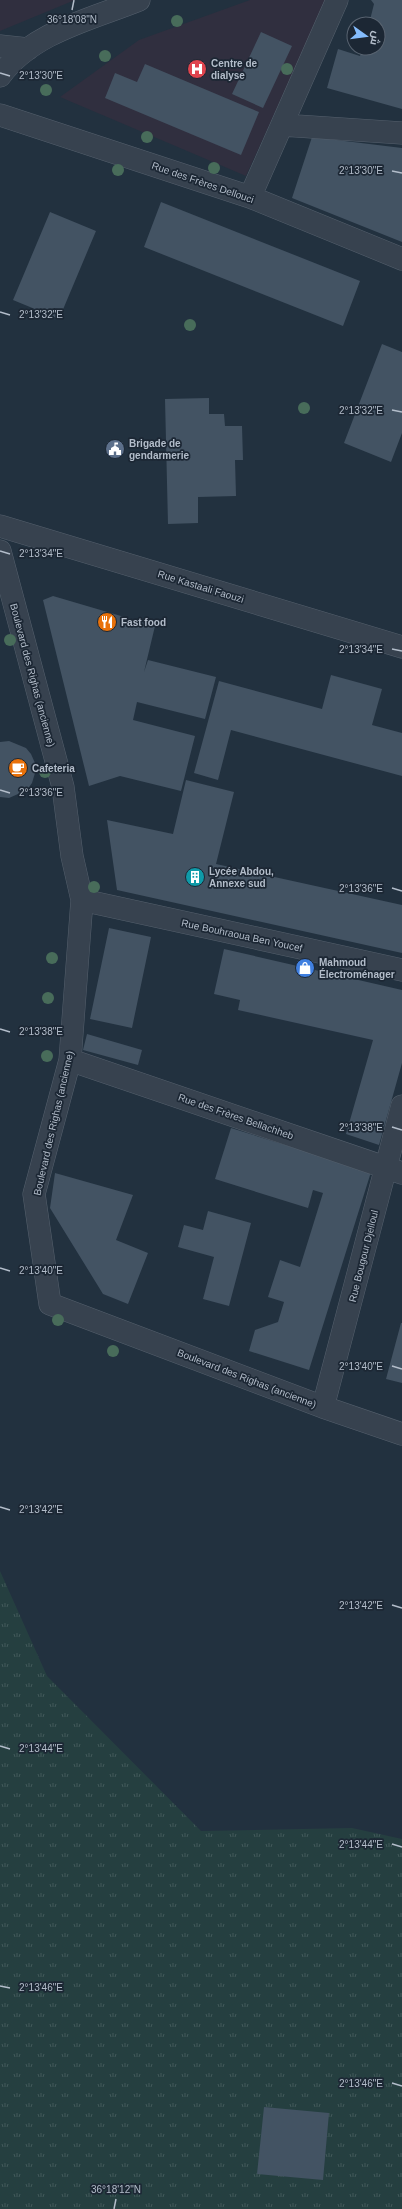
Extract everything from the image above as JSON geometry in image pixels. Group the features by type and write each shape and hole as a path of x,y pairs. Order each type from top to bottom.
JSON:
{"street":[{"path":"0,76 10,62 45,37 111,5 140,0"},
{"path":"250,198 337,0"},
{"path":"0,46 28,49"},
{"name":"Rue des Frères Dellouci","path":"0,115 250,198 402,259"},
{"path":"282,125 402,133"},
{"name":"Rue Kastaali Faouzi","path":"0,526 400,640"},
{"name":"Boulevard des Righas (ancienne)","path":"0,551 63,787 72,856 82,900 70,1060 34,1194 50,1304 323,1407 402,1434"},
{"name":"Rue Bouhraoua Ben Youcef","path":"82,900 402,970"},
{"name":"Rue des Frères Bellachheb","path":"70,1060 394,1170"},
{"name":"Rue Bougour Djelloul","path":"323,1407 394,1170 402,1106"}],"shaded area":[{"path":"0,0 75,0 0,31"},
{"name":"Centre de dialyse","path":"250,0 326,0 246,176 60,97 139,40"}],"green space":[{"path":"0,1571 47,1676 201,1831 352,1828 402,1839 402,2209 0,2209"}],"building":[{"path":"371,0 402,0 402,109 327,88 338,49 346,52 346,56 386,56 386,16 371,16 374,4"},
{"path":"261,32 292,46 263,108 232,94"},
{"path":"145,64 259,112 241,155 105,98 115,73 137,82"},
{"path":"312,137 402,148 402,242 292,198"},
{"path":"161,202 360,281 343,326 144,247"},
{"path":"50,212 96,231 59,319 13,300"},
{"path":"382,344 402,352 402,433 391,462 344,443"},
{"path":"209,398 209,414 224,414 225,426 242,426 243,460 235,460 236,496 198,497 198,523 168,524 165,399"},
{"path":"53,596 155,626 144,672 148,660 216,677 205,719 137,702 133,720 195,736 181,791 120,776 89,786 43,600"},
{"path":"331,675 382,689 372,725 402,733 402,776 231,730 218,780 194,773 219,681 322,709"},
{"name":"Cafeteria","path":"9,741 26,748 31,754 35,763 35,773 32,783 27,790 9,798 0,797 0,742"},
{"name":"Lycée Abdou, Annexe sud","path":"186,780 234,792 216,864 402,905 402,953 117,890 107,820 173,834"},
{"path":"109,928 151,937 132,1028 90,1019"},
{"path":"224,949 402,990 402,1063 379,1145 346,1134 373,1040 238,1010 240,1000 214,994"},
{"path":"87,1034 142,1050 138,1065 83,1050"},
{"path":"231,1128 371,1172 309,1370 249,1351 255,1330 278,1322 284,1302 268,1297 280,1260 300,1267 323,1193 313,1190 308,1208 215,1179"},
{"path":"55,1173 133,1195 116,1240 148,1253 128,1304 103,1294 50,1208"},
{"path":"208,1211 251,1223 229,1306 203,1299 214,1257 178,1247 184,1225 203,1230"},
{"path":"402,1323 402,1383 386,1379"},
{"path":"264,2107 329,2113 323,2180 257,2174"}],"place":[{"name":"Centre de dialyse","path":"197,69"},
{"name":"Brigade de gendarmerie","path":"115,449"},
{"name":"Fast food","path":"107,622"},
{"name":"Cafeteria","path":"18,768"},
{"name":"Lycée Abdou, Annexe sud","path":"195,877"},
{"name":"Mahmoud Électroménager","path":"305,968"}]}
